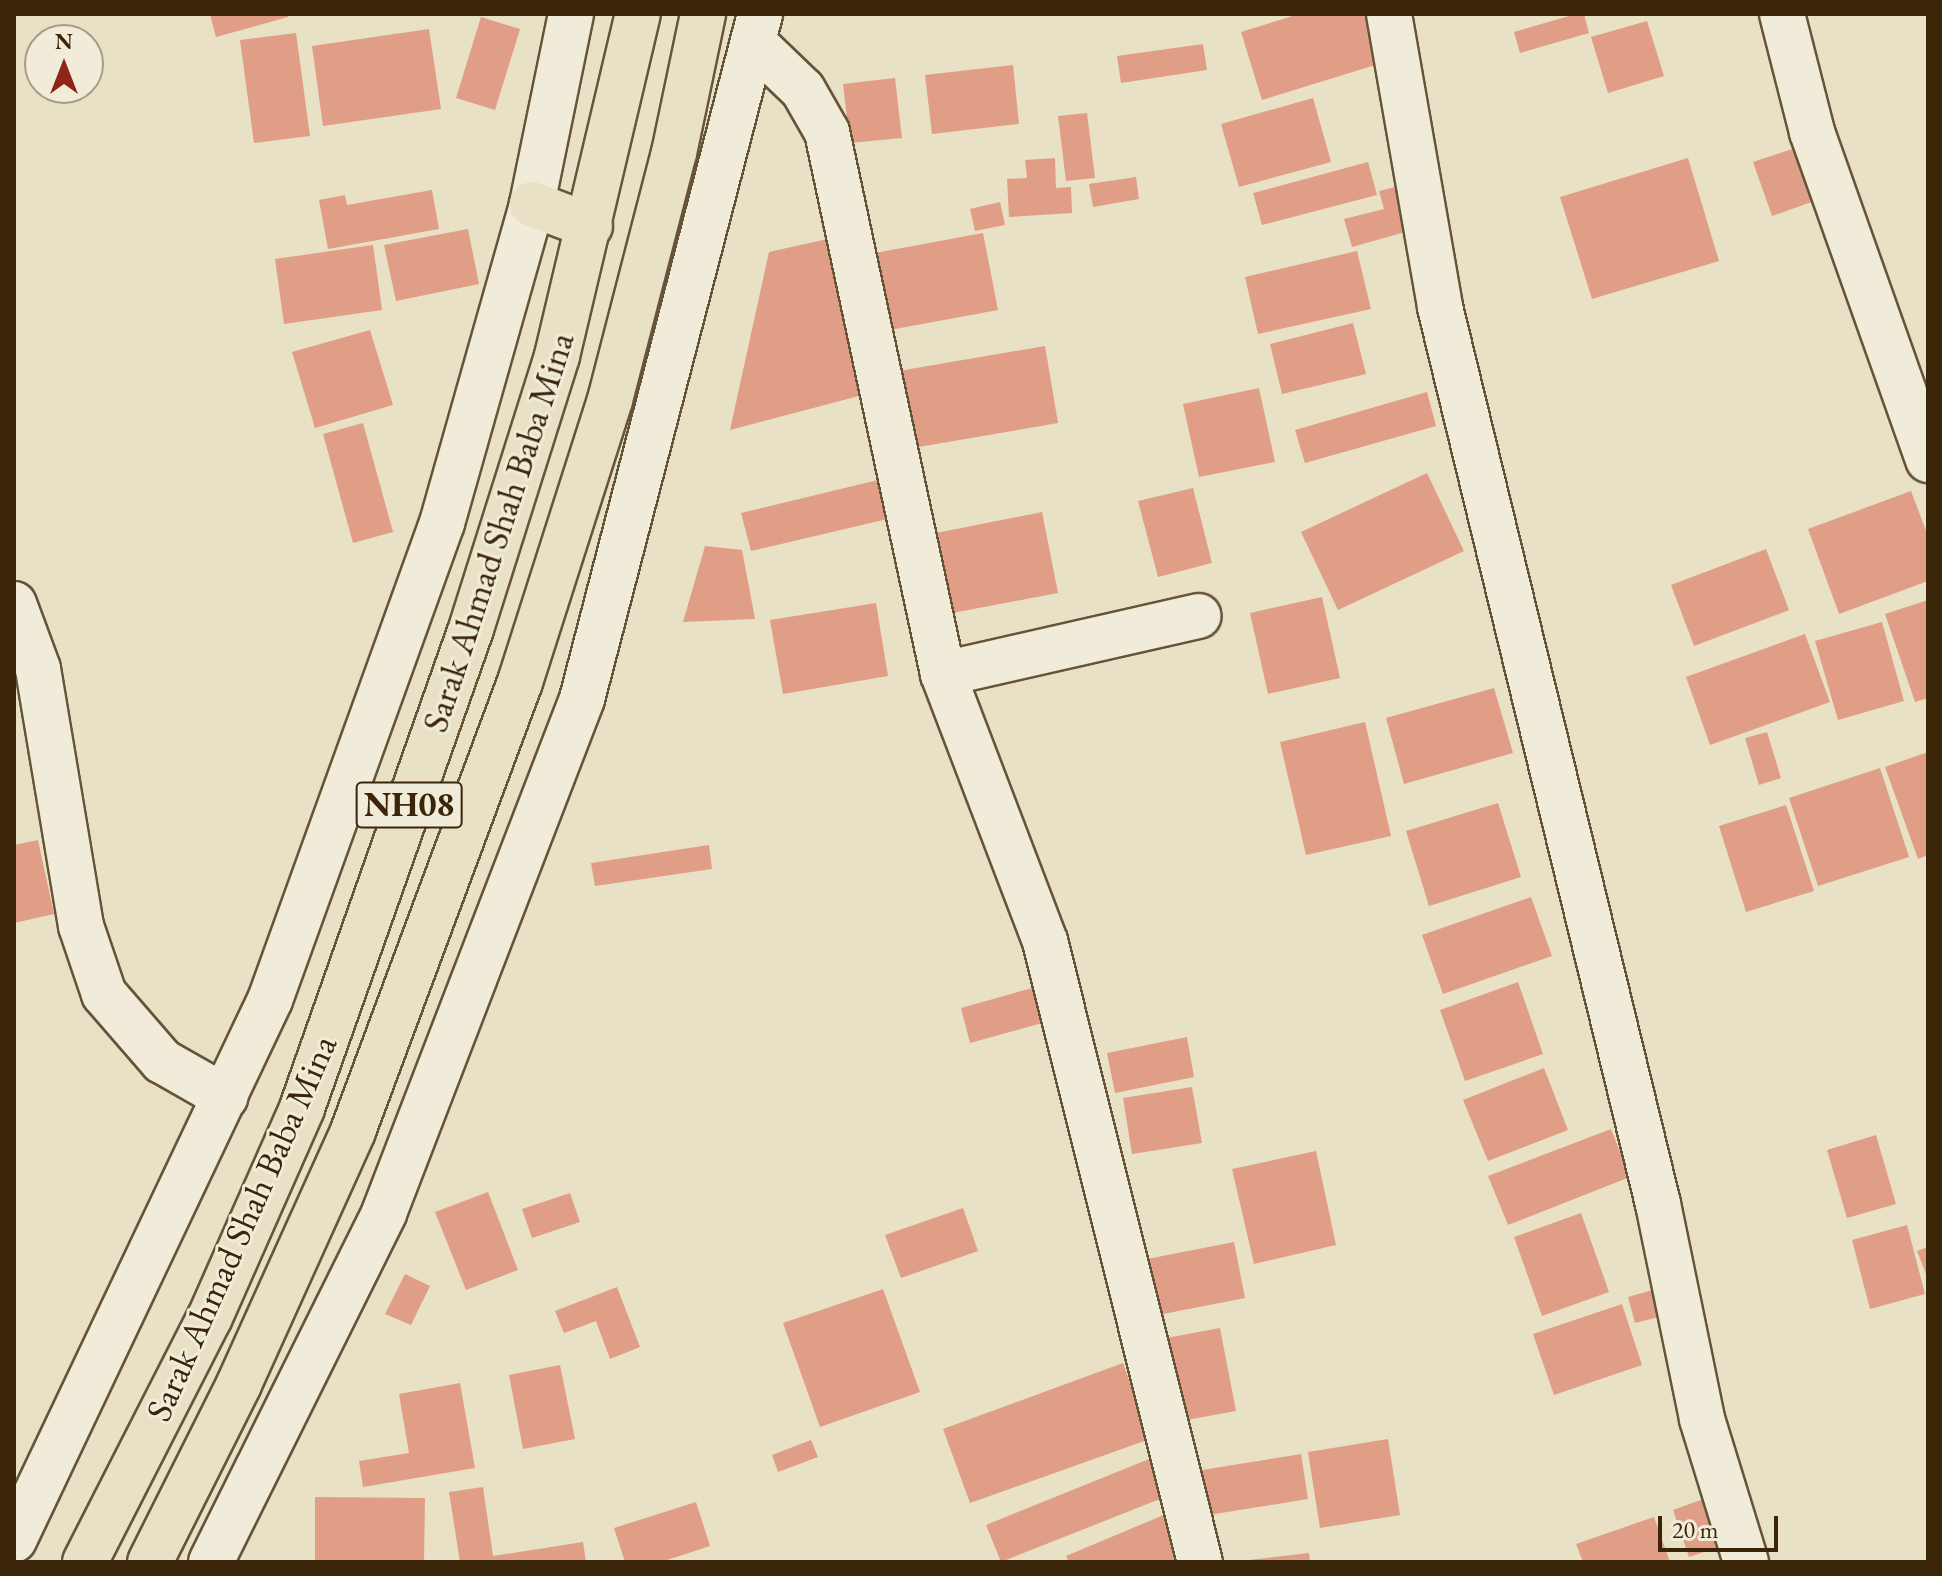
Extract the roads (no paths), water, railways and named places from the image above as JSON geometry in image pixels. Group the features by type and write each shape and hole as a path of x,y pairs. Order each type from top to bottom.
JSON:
{"highway":[{"name":"Sarak Ahmad Shah Baba Mina","path":"85,1562 210,1317 302,1108 471,629 557,356 638,14"},
{"name":"NH08","path":"150,1562 239,1384 353,1131 520,682 610,400 674,153 703,14"},
{"path":"532,204 590,226"}],"street":[{"path":"14,1540 270,1000 442,523 532,204 571,14"},
{"path":"1389,14 1440,307 1654,1189 1702,1419 1746,1562"},
{"path":"1782,14 1812,132 1928,460"},
{"path":"758,29 803,90 827,132 943,674 1045,941 1200,1562"},
{"path":"211,1562 384,1213 582,699 758,29"},
{"path":"14,604 38,669 81,926 104,994 162,1061 225,1097"},
{"path":"943,674 1199,616"}]}
